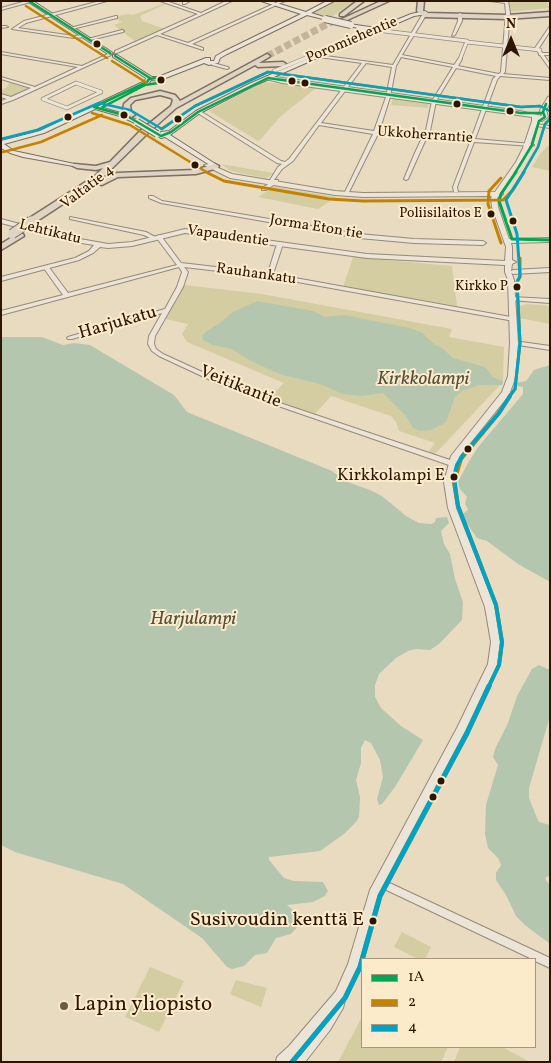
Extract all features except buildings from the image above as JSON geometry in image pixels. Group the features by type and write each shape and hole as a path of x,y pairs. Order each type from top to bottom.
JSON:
{"main road":[{"path":"30,1 113,54 150,82 159,83 159,80 214,62 245,43 332,1"},
{"path":"263,1 305,14 378,32"},
{"path":"339,20 361,1"},
{"path":"339,20 367,1"},
{"path":"339,20 374,1"},
{"path":"339,20 386,1"},
{"name":"Poromiehentie","path":"161,134 172,132 198,112 268,78 412,16 423,14 421,1"},
{"path":"426,1 423,14 508,16 550,13"},
{"path":"508,16 550,13"},
{"path":"252,55 270,57 271,63 283,64 279,66 257,64 257,59 252,55"},
{"name":"Valtatie 4","path":"118,162 144,132 174,108 270,57"},
{"name":"Valtatie 4","path":"1,248 16,235 96,182 171,114 195,98 257,64"},
{"path":"1,145 42,132 150,82"},
{"path":"174,108 177,100 173,96 150,94 136,97 129,102 126,109 139,121 211,166"},
{"path":"98,107 131,115"},
{"path":"98,107 139,121"},
{"path":"1,145 12,152 77,166 99,168 118,162 124,168 136,171 190,170 211,166"},
{"path":"77,166 96,173 96,182 117,175 191,172 211,166"},
{"name":"Valtatie 4","path":"1,241 16,235"}],"street":[{"path":"1,9 30,1"},
{"path":"105,1 22,23 14,29 87,38 122,31"},
{"path":"162,1 201,14"},
{"path":"1,103 230,1"},
{"path":"189,44 283,1"},
{"path":"459,192 455,187 495,79 503,72 508,16 506,1 492,1"},
{"path":"347,193 376,133 388,95 394,66 423,14"},
{"path":"452,37 460,21 460,15"},
{"path":"72,28 116,17"},
{"name":"Poromiehentie","path":"274,71 368,32 368,30 350,25"},
{"path":"550,27 536,48 550,68"},
{"path":"384,31 412,36 452,37 467,42"},
{"path":"378,32 550,54"},
{"path":"158,34 202,48"},
{"path":"406,179 423,140 427,137 434,101 457,67 467,42"},
{"path":"1,53 83,67"},
{"path":"319,56 394,66"},
{"path":"400,56 499,76 550,78"},
{"path":"264,189 274,182 285,169 285,165 364,63"},
{"path":"1,78 35,88"},
{"path":"268,78 536,115 543,110 550,98"},
{"path":"76,83 101,92 68,108 43,99 57,92 76,83"},
{"path":"530,144 536,115 550,89"},
{"path":"1,95 12,98"},
{"path":"198,112 285,165"},
{"path":"282,1062 294,1051 340,995 354,965 372,902 488,676 494,654 496,642 490,607 452,508 448,482 451,463 462,445 492,412 509,387 514,343 510,262 511,241 499,203 498,193 530,144 538,125 536,115"},
{"name":"Ukkoherrantie","path":"318,124 376,133 530,144"},
{"path":"538,125 550,127"},
{"path":"211,166 230,176 347,193 498,193"},
{"name":"Jorma Eton tie","path":"151,197 161,202 359,236 431,242 483,243"},
{"path":"72,218 157,237 181,265"},
{"name":"Lehtikatu","path":"1,220 98,245"},
{"name":"Vapaudentie","path":"98,245 126,245 185,231 367,256 464,262 510,262"},
{"path":"511,241 550,240"},
{"path":"270,275 280,244"},
{"path":"1,279 77,259 91,252 98,245"},
{"name":"Rauhankatu","path":"1,313 181,265 270,275 514,319"},
{"name":"Veitikantie","path":"181,265 185,272 183,280 151,340 154,350 223,384 232,385 260,398 451,463"},
{"path":"46,267 67,296"},
{"path":"512,276 550,270"},
{"path":"512,299 550,301"},
{"name":"Harjukatu","path":"70,338 167,310"},
{"path":"514,343 550,348"},
{"path":"381,883 550,963"},
{"path":"296,1062 326,1026 339,1004 340,995"}],"shaded area":[{"path":"334,1 354,1 330,18 309,14"},
{"path":"508,1 546,1 550,8 509,12"},
{"path":"166,4 140,16 142,21 165,29 136,42 114,25 122,22 113,17 133,15"},
{"path":"10,82 30,88 11,96 1,94 1,90 6,88"},
{"path":"263,82 316,88 280,117 258,141 209,111"},
{"path":"393,98 429,102 428,108 391,105"},
{"path":"550,143 550,171 532,167 541,153"},
{"path":"221,164 274,173 266,178 229,170"},
{"path":"273,187 336,197 318,209 258,197"},
{"path":"353,257 452,266 457,306 343,287"},
{"name":"Kirkkolampi","path":"185,285 262,294 452,329 449,337 504,347 503,382 434,455 428,453 435,443 399,431 396,422 391,416 331,396 315,414 269,398 284,383 187,342 182,334 188,324 165,319"},
{"path":"528,304 550,306 550,324 519,318 520,306"},
{"path":"402,932 431,947 426,958 416,958 394,947"},
{"path":"150,967 184,981 159,1032 125,1017"},
{"path":"236,980 267,988 261,1007 230,994"},
{"path":"361,1019 361,1048 448,1048 441,1062 338,1062"},
{"path":"460,1048 504,1048 530,1062 454,1062"}],"water":[{"name":"Kirkkolampi","path":"257,301 313,311 325,317 344,315 421,332 453,358 485,367 493,377 503,382 502,385 479,385 462,391 455,397 446,422 431,430 420,431 413,428 406,416 383,393 361,396 343,394 320,384 282,375 253,362 232,349 213,345 203,340 202,336 208,330 233,312"},
{"name":"Harjulampi","path":"1,337 42,337 63,345 74,343 90,345 174,395 187,412 332,471 345,481 382,496 406,516 419,523 431,524 435,522 436,518 447,517 449,523 441,531 444,544 450,554 455,579 463,602 462,620 439,644 430,650 416,649 396,658 379,674 375,685 375,697 381,708 401,726 423,740 395,787 382,804 379,805 377,799 383,777 380,760 371,743 365,740 361,748 361,763 356,780 360,797 359,817 356,822 344,834 320,851 269,857 269,860 284,878 294,881 323,882 328,891 325,896 313,902 287,905 301,917 302,921 300,924 291,934 276,938 267,953 255,955 244,966 232,969 227,967 202,938 123,884 15,852 1,845"},
{"path":"550,365 550,582 518,564 487,541 477,538 466,522 461,522 459,517 468,510 465,503 467,497 460,489 458,482 479,446 523,394 523,387 514,385 515,383 526,381 534,370"},
{"path":"539,665 550,670 550,716 529,788 529,798 539,822 550,825 550,875 545,878 550,886 550,944 516,916 496,880 496,873 501,865 498,858 488,848 485,834 486,805 498,765 493,757 495,749 508,723 517,696 532,669"}],"tunnel":[{"path":"267,56 337,19"}],"transit line":[{"name":"1A","path":"29,1 110,53"},
{"name":"2","path":"26,6 107,58"},
{"name":"1A","path":"115,56 150,78"},
{"name":"2","path":"112,61 147,83"},
{"name":"2","path":"161,129 195,106 268,72 521,107 540,106 550,111"},
{"name":"4","path":"1,139 37,130 99,103 130,110 162,129 195,106 268,72 521,107 540,106 550,111"},
{"name":"1A","path":"94,107 147,82 149,79 156,78 161,80 158,83 145,85 103,107"},
{"name":"1A","path":"268,78 521,113 543,113"},
{"name":"1A","path":"161,136 171,132 198,112 268,78"},
{"name":"1A","path":"546,104 543,112 545,117 539,121 532,145 508,186 501,194 499,201 512,239 550,240"},
{"name":"1A","path":"94,107 127,116 161,136"},
{"name":"2","path":"92,113 130,125 224,181 329,199 363,201 503,200 513,190 531,160 538,147 545,124 550,119"},
{"name":"2","path":"3,152 41,142 102,115"},
{"name":"4","path":"363,958 380,896 467,733 499,665 502,642 496,605 458,506 454,477 457,465 463,455 499,413 515,389 520,343 517,282 520,276 519,248 517,234 506,200 532,160 545,124 550,119"},
{"name":"2","path":"501,178 489,191 488,204 501,243"},
{"name":"2","path":"363,958 380,896 467,733 499,665 502,642 496,605 458,506 454,482 461,459 499,413 515,389 520,343 517,282 520,277 520,258"},
{"name":"2","path":"292,1062 345,998 361,963"},
{"name":"4","path":"292,1062 345,998 361,963"}],"place":[{"name":"Poliisilaitos E","path":"491,214"},
{"name":"Kirkko P","path":"517,287"},
{"name":"Kirkkolampi E","path":"454,477"},
{"name":"Susivoudin kenttä E","path":"373,921"},
{"name":"Lapin yliopisto","path":"64,1006"}]}
